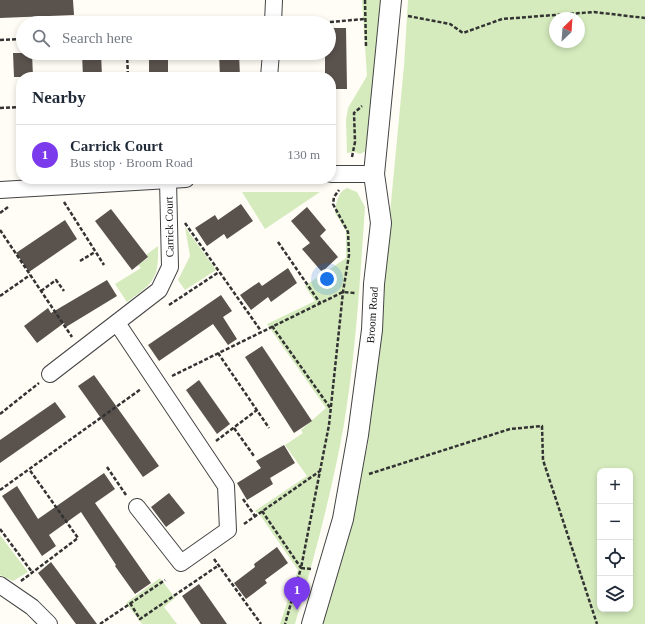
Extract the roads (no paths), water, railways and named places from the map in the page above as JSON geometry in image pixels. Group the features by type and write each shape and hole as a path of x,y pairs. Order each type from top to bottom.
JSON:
{"street":[{"path":"273,16 274,0"},
{"name":"Broom Road","path":"312,624 329,571 343,519 372,330 374,284 381,223 374,174 391,7"},
{"path":"269,72 270,60"},
{"path":"339,174 374,174"},
{"path":"0,190 102,184"},
{"name":"Carrick Court","path":"50,374 159,290 170,267 168,184"},
{"path":"116,323 226,486 228,530 181,563 137,507"},
{"path":"8,585 49,624"}],"place":[{"name":"Carrick Court","path":"297,610"}]}
